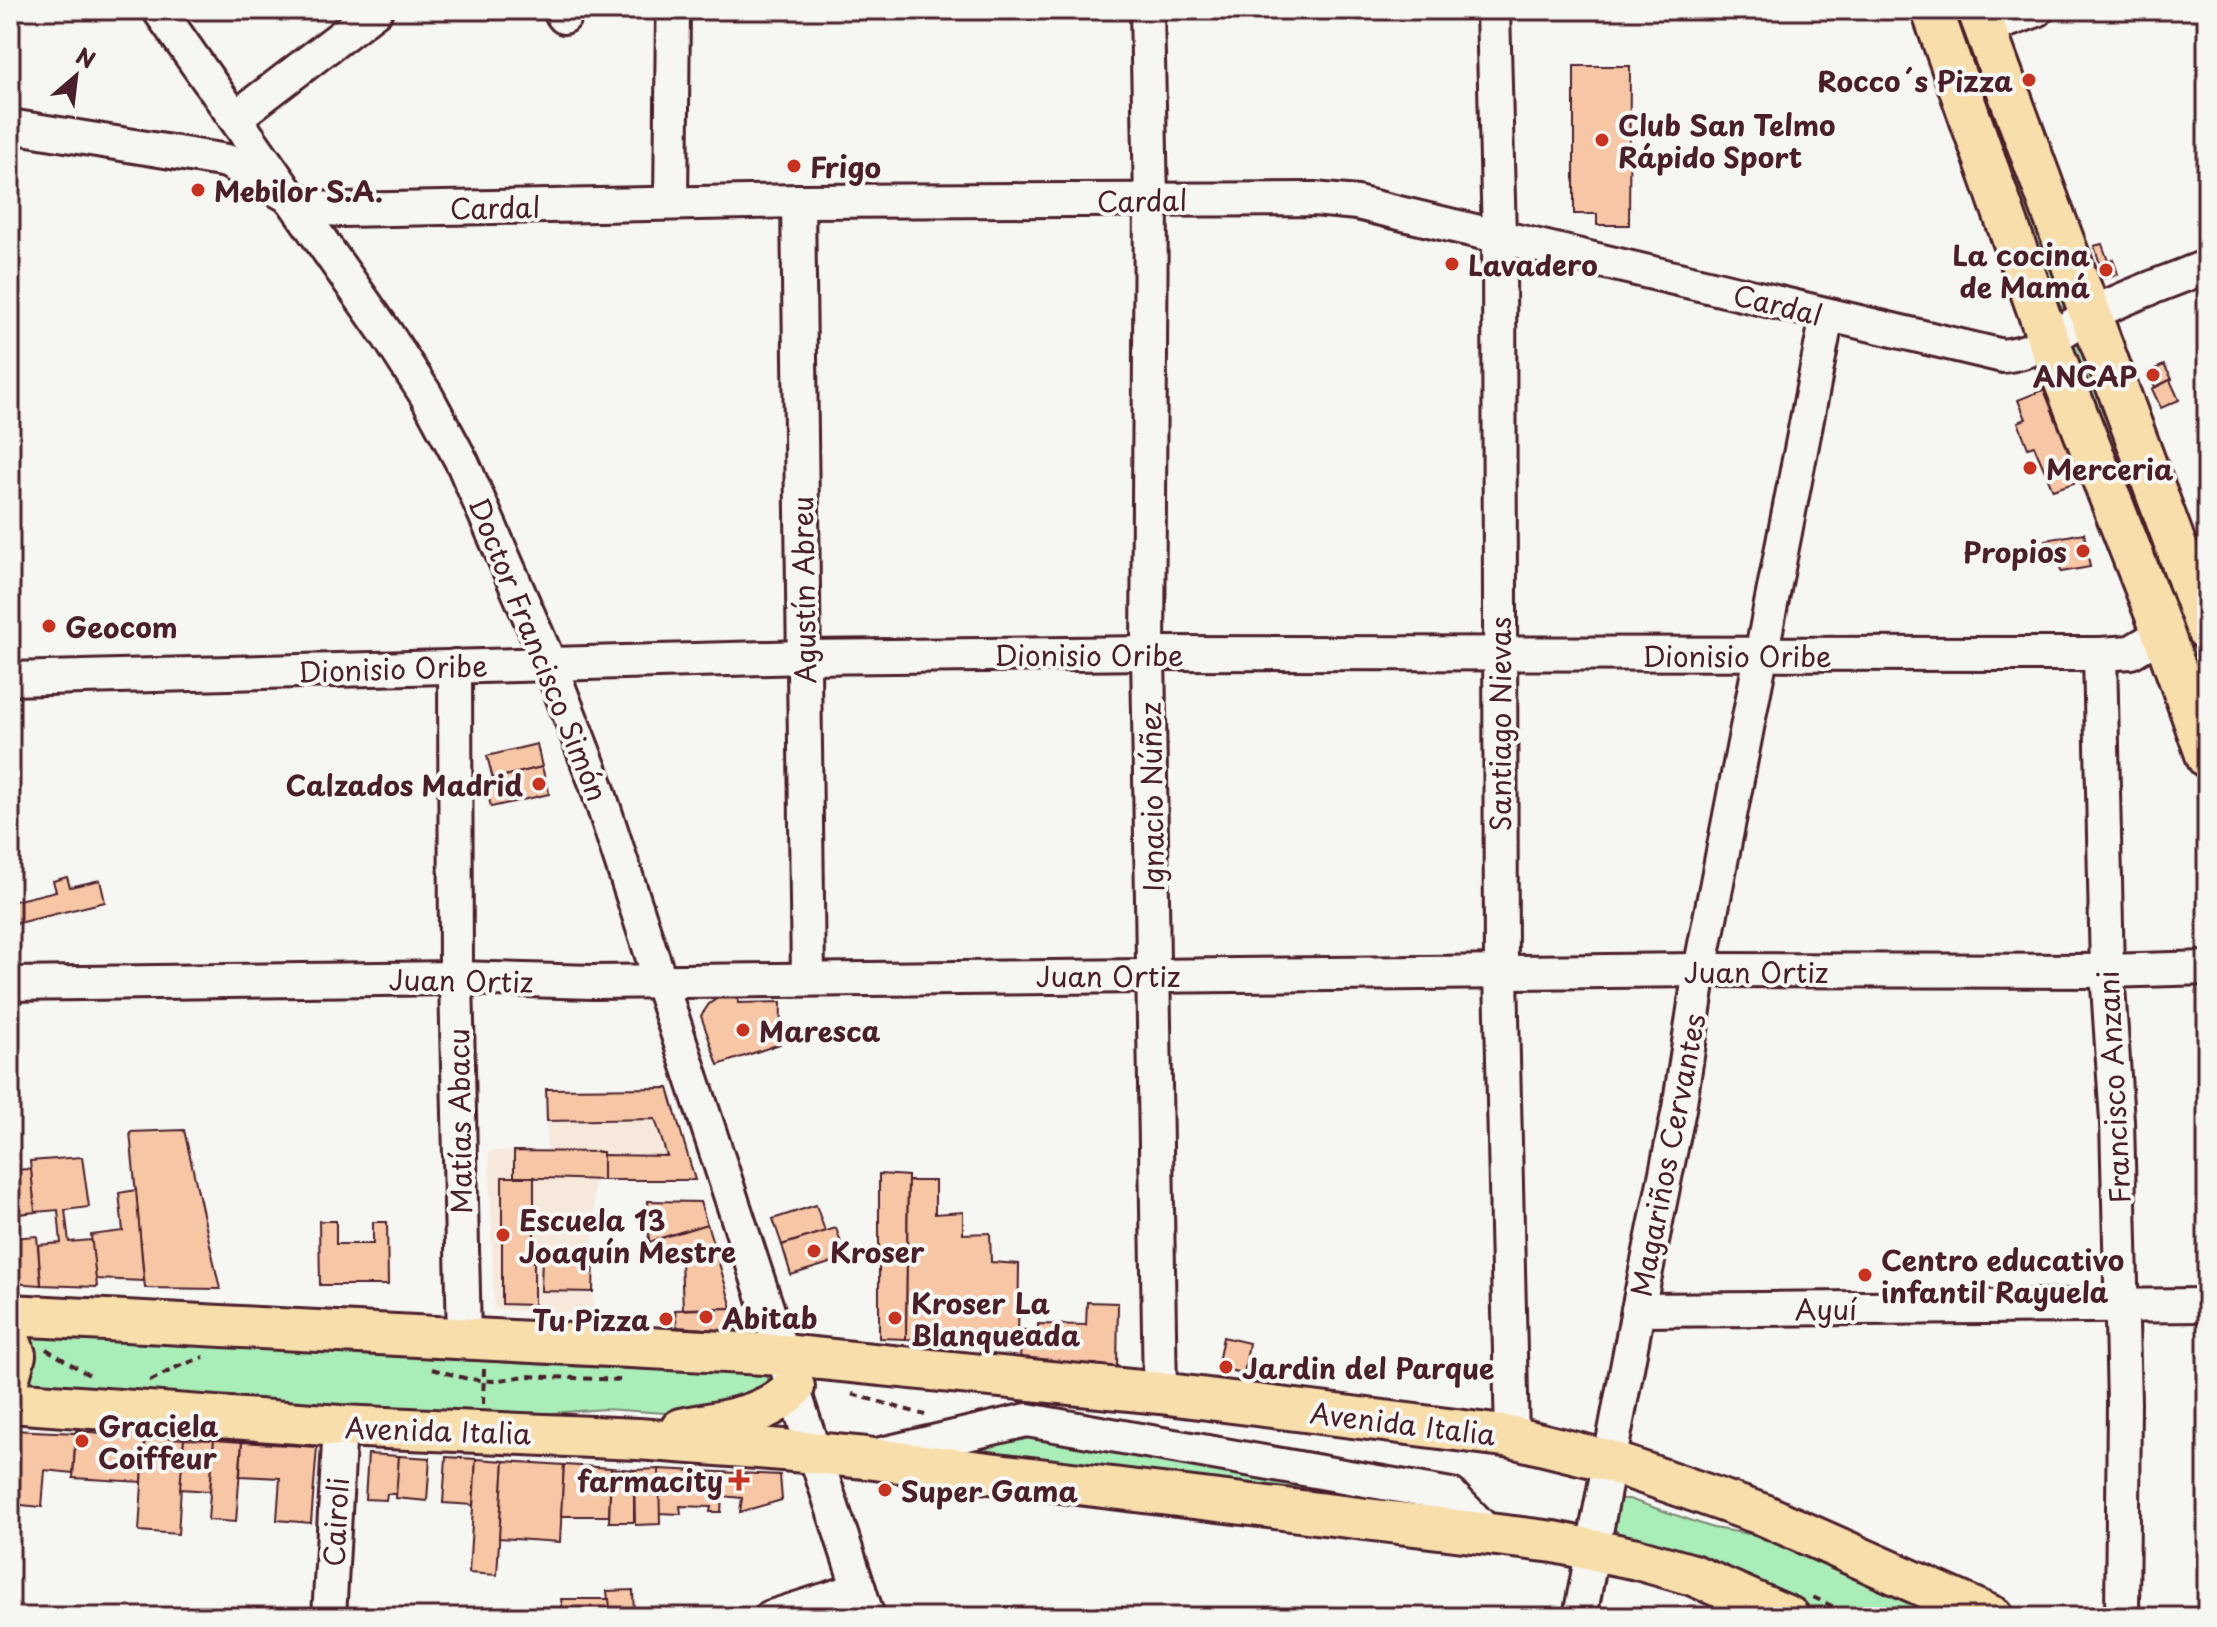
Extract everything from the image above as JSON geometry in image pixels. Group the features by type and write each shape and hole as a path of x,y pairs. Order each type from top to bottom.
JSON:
{"main road":[{"path":"1932,10 2049,342 2163,633 2207,757"},
{"path":"1981,20 2090,314 2200,588 2207,630"},
{"name":"Avenida Italia","path":"11,1344 464,1337 788,1371 1160,1393 1512,1437 1607,1474 1764,1515 1993,1617"},
{"path":"638,1439 762,1411 781,1401 788,1371"},
{"name":"Avenida Italia","path":"10,1402 340,1426 638,1439 866,1458 1592,1550 1693,1575 1789,1617"}],"street":[{"name":"Doctor Francisco Simón","path":"159,10 388,336 426,395 463,464 549,662 596,784 864,1603"},
{"path":"227,161 235,118 376,10"},
{"path":"671,203 673,10"},
{"name":"Ignacio Núñez","path":"1147,10 1151,200 1148,653 1160,1393"},
{"name":"Santiago Nievas","path":"1493,10 1499,236 1501,974 1512,1437"},
{"path":"1981,20 2037,10"},
{"name":"Cardal","path":"10,126 227,161 288,196 319,208 341,210 798,201 1314,199 1357,203 2003,356 2024,354 2049,342 2090,314 2207,266"},
{"name":"Agustín Abreu","path":"798,201 808,978"},
{"name":"Magariños Cervantes","path":"1580,1617 1679,1109 1700,970 1827,316"},
{"name":"Dionisio Oribe","path":"10,679 804,657 1148,653 2100,654 2131,652 2163,633"},
{"name":"Francisco Anzani","path":"2100,654 2107,971 2117,1121 2122,1617"},
{"name":"Matías Abacu","path":"455,666 456,978 464,1337"},
{"name":"Juan Ortiz","path":"10,984 456,978 593,982 2207,968"},
{"name":"Ayuí","path":"1638,1310 2207,1305"},
{"name":"Avenida Italia","path":"866,1458 1027,1420 1451,1495 1490,1535"},
{"name":"Cairoli","path":"329,1617 340,1426"},
{"path":"771,1617 864,1603"}],"path":[{"path":"464,1337 484,1359 482,1431"},
{"path":"11,1344 43,1347 86,1375 99,1376"},
{"path":"138,1380 151,1381 179,1366 209,1356"},
{"path":"424,1366 468,1379 493,1381 526,1376 628,1380"},
{"path":"844,1392 924,1415 937,1415"}],"shaded area":[{"path":"668,1088 695,1180 594,1180 593,1315 494,1309 489,1151 547,1151 546,1089"}],"green space":[{"path":"1948,10 1958,10 2067,305 2065,309 2057,304"},
{"path":"2078,339 2207,682 2207,713 2071,346 2072,340"},
{"path":"29,1336 761,1374 771,1380 776,1388 681,1414 604,1409 526,1415 190,1397 26,1385 33,1360"},
{"path":"1030,1427 1437,1503 1439,1510 942,1447"},
{"path":"1620,1499 1629,1499 1713,1528 1780,1539 1949,1617 1826,1617 1738,1576 1618,1533 1611,1523"}],"building":[{"name":"Club San Telmo Rápido Sport","path":"1574,66 1630,66 1629,225 1597,225 1597,214 1574,214"},
{"path":"2102,244 2108,261 2113,259 2118,274 2105,278 2094,246"},
{"path":"2164,365 2172,379 2155,387 2148,372"},
{"path":"2170,380 2179,400 2161,408 2152,389"},
{"path":"2048,388 2083,480 2053,490 2034,446 2028,448 2018,422 2026,419 2018,400"},
{"path":"2084,533 2090,567 2061,572 2057,551 2049,553 2046,540"},
{"path":"537,744 542,767 493,779 487,756"},
{"path":"542,767 549,794 491,807 485,781"},
{"path":"67,877 70,887 100,880 105,902 10,925 10,902 56,891 53,881"},
{"name":"Maresca","path":"718,998 738,998 738,1003 781,1002 780,1044 718,1065 701,1016 709,1004"},
{"path":"668,1088 695,1180 603,1180 603,1155 667,1156 655,1119 547,1121 546,1089"},
{"path":"184,1130 220,1289 145,1288 130,1132"},
{"path":"514,1151 603,1152 603,1180 514,1177"},
{"path":"82,1157 89,1207 65,1210 69,1242 92,1240 97,1287 41,1285 38,1245 61,1243 58,1210 35,1212 30,1161"},
{"path":"31,1169 35,1212 10,1215 10,1170"},
{"path":"879,1174 908,1176 906,1339 879,1338"},
{"path":"502,1177 534,1177 534,1305 502,1304"},
{"path":"908,1181 935,1181 935,1214 963,1212 963,1234 990,1233 991,1262 1019,1264 1018,1343 906,1339"},
{"path":"136,1190 144,1281 96,1279 91,1235 123,1231 119,1193"},
{"path":"648,1201 700,1202 707,1224 649,1242"},
{"path":"816,1205 825,1231 782,1245 773,1219"},
{"path":"319,1221 336,1221 336,1244 373,1244 373,1222 387,1222 388,1285 320,1285"},
{"path":"707,1224 715,1249 666,1264 658,1239"},
{"name":"Kroser","path":"836,1228 846,1258 791,1275 782,1245"},
{"path":"10,1233 11,1238 37,1236 41,1285 10,1283"},
{"path":"715,1249 732,1308 683,1309 681,1260"},
{"path":"542,1253 594,1255 593,1292 541,1291"},
{"path":"1087,1302 1118,1303 1117,1370 1096,1370 1096,1364 1020,1363 1021,1330 1038,1330 1038,1324 1086,1325"},
{"name":"Abitab","path":"732,1308 739,1325 733,1331 677,1327 675,1310"},
{"path":"1223,1337 1249,1343 1244,1373 1217,1368"},
{"path":"10,1430 76,1433 73,1473 45,1470 42,1507 10,1504"},
{"path":"76,1431 145,1436 142,1482 73,1478"},
{"path":"145,1436 184,1439 178,1534 139,1531"},
{"path":"184,1439 214,1440 210,1491 180,1489"},
{"path":"214,1440 242,1442 236,1522 208,1520"},
{"path":"242,1442 317,1447 311,1523 277,1520 280,1478 240,1476"},
{"path":"368,1454 399,1456 397,1494 387,1494 386,1500 365,1499"},
{"path":"399,1456 430,1458 427,1501 396,1498"},
{"path":"446,1457 476,1459 473,1505 443,1503"},
{"path":"476,1459 504,1461 497,1575 469,1573"},
{"path":"504,1461 564,1465 560,1542 499,1538"},
{"path":"564,1465 611,1468 609,1516 561,1516"},
{"path":"611,1468 634,1470 634,1522 609,1522"},
{"path":"659,1469 780,1475 782,1500 740,1512 742,1498 722,1496 721,1512 710,1512 711,1507 680,1506 681,1514 659,1513"},
{"path":"659,1469 660,1524 635,1525 634,1470"},
{"path":"633,1590 634,1617 610,1617 607,1591"},
{"path":"561,1599 609,1599 611,1617 564,1617"}],"place":[{"name":"Rocco´s Pizza","path":"2029,80"},
{"name":"Club San Telmo Rápido Sport","path":"1602,140"},
{"name":"Frigo","path":"794,166"},
{"name":"Mebilor S.A.","path":"198,190"},
{"name":"Lavadero","path":"1452,264"},
{"name":"La cocina de Mamá","path":"2106,270"},
{"name":"ANCAP","path":"2153,375"},
{"name":"Merceria","path":"2030,468"},
{"name":"Propios","path":"2083,551"},
{"name":"Geocom","path":"49,626"},
{"name":"Calzados Madrid","path":"539,784"},
{"name":"Maresca","path":"743,1030"},
{"name":"Escuela 13 Joaquín Mestre","path":"503,1235"},
{"name":"Kroser","path":"814,1251"},
{"name":"Centro educativo infantil Rayuela","path":"1865,1275"},
{"name":"Abitab","path":"706,1317"},
{"name":"Kroser La Blanqueada","path":"895,1318"},
{"name":"Tu Pizza","path":"666,1319"},
{"name":"Jardin del Parque","path":"1226,1367"},
{"name":"Graciela Coiffeur","path":"82,1441"},
{"name":"farmacity","path":"739,1480"},
{"name":"Super Gama","path":"885,1490"}]}
